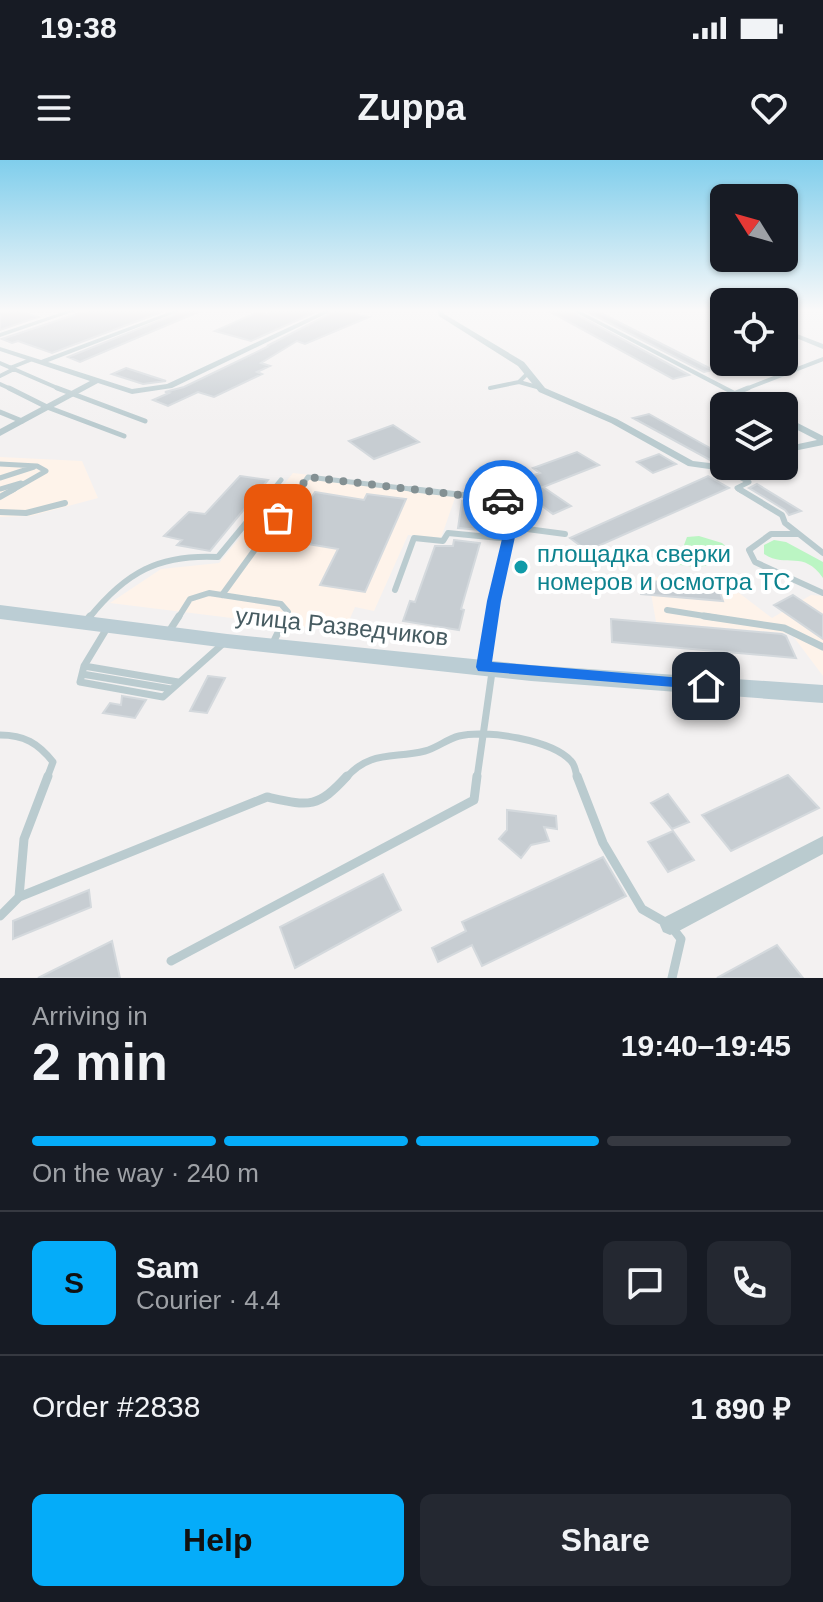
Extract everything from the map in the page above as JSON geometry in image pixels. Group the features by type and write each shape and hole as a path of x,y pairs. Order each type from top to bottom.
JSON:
{"main road":[{"name":"улица Разведчиков","path":"0,612 227,641 488,668 823,694"}],"street":[{"path":"35,362 74,348"},
{"path":"0,349 132,392 143,392 169,386 250,348"},
{"path":"495,348 521,364 537,387 614,421 691,464 710,466"},
{"path":"649,348 734,392"},
{"path":"0,433 96,381"},
{"path":"798,427 823,441"},
{"path":"798,447 823,441"},
{"path":"670,925 823,845"}],"lane":[{"path":"739,392 823,359"},
{"path":"0,376 12,368 35,362"},
{"path":"0,363 72,395 145,421"},
{"path":"519,382 527,374"},
{"path":"490,388 519,382 537,387"},
{"path":"0,384 47,407 124,436"},
{"path":"0,412 22,421"},
{"path":"0,497 46,471 37,466 1,469"},
{"path":"1,469 18,472 37,466"},
{"path":"222,595 308,477 506,500 506,506"},
{"path":"0,489 36,479"},
{"path":"86,621 104,597 145,565 218,557 281,480"},
{"path":"746,480 749,482 737,488 782,515 785,523 823,553"},
{"path":"0,512 26,513 65,503"},
{"path":"171,961 474,800 494,601 514,514 506,506 496,505"},
{"path":"512,527 565,534"},
{"path":"798,534 782,532 760,536 749,550 755,562 823,593"},
{"path":"395,590 414,538 443,541 448,533 510,539"},
{"path":"168,633 190,599 209,593 281,604 288,612 272,645"},
{"path":"667,610 784,628 823,647"},
{"path":"83,670 109,625"},
{"path":"83,670 171,689 227,641"},
{"path":"83,670 178,682"},
{"path":"0,735 20,734 39,743 53,762 24,839 19,897"},
{"path":"0,916 19,897 267,797 305,805 329,796 356,766 368,759 427,751 459,736 482,734 539,742 560,751 574,763 580,788 603,843 642,909 670,925 681,939 672,978"}],"shaded area":[{"path":"0,457 82,461 98,498 31,516 0,517"},
{"path":"293,473 457,492 441,538 408,535 374,611 355,607 344,632 110,603 161,569 219,563"},
{"path":"648,576 730,586 772,618 811,595 823,596 823,676 793,636 785,633 656,622"}],"green space":[{"path":"699,536 722,543 731,551 731,556 712,564 693,566 674,563 656,553 686,556 684,545 687,537"},
{"path":"774,540 786,542 823,562 823,578 809,564 764,554 764,545"}],"building":[{"path":"38,348 65,348 52,353"},
{"path":"90,348 113,348 80,362 68,357"},
{"path":"264,348 285,348 261,363 270,366 257,372 262,374 214,397 198,392 168,406 153,400 169,393 165,392 184,387"},
{"path":"617,348 639,348 689,375 673,379"},
{"path":"658,348 670,348 710,371 704,372"},
{"path":"126,368 166,381 143,384 112,374"},
{"path":"649,414 710,448 710,460 633,418"},
{"path":"393,425 419,442 374,459 349,441"},
{"path":"577,452 599,465 543,487 571,506 553,514 511,483 540,473 533,468"},
{"path":"659,454 676,464 653,473 637,462"},
{"path":"240,476 268,480 210,551 177,545 182,540 164,536 189,512 205,514"},
{"path":"708,476 710,480 729,488 598,546 608,553 592,561 576,549 582,547 570,538"},
{"path":"757,484 801,511 789,515 749,488"},
{"path":"315,492 364,500 367,494 406,499 365,592 320,585 338,549 272,538 298,501 308,502"},
{"path":"462,501 487,504 480,530 458,528"},
{"path":"454,540 480,543 461,609 464,610 459,630 403,621 410,601 415,602 435,546 453,546"},
{"path":"639,580 718,587 723,601 641,594"},
{"path":"793,595 823,615 823,639 774,605"},
{"path":"611,619 782,634 786,636 796,658 612,642"},
{"path":"208,676 225,678 207,713 190,711"},
{"path":"122,696 146,700 135,718 103,713 110,703 121,705"},
{"path":"788,775 819,808 731,851 702,815"},
{"path":"668,794 689,822 672,829 651,803"},
{"path":"507,810 556,816 557,829 544,827 549,841 531,845 521,858 499,839 507,830"},
{"path":"673,831 694,860 668,872 648,842"},
{"path":"603,857 626,896 482,966 472,945 438,962 432,948 466,931 462,922"},
{"path":"383,874 401,910 295,968 280,927"},
{"path":"89,890 91,907 13,939 13,921"},
{"path":"112,941 120,978 38,978"},
{"path":"777,945 803,978 717,978"}],"way so far":[{"path":"278,518 308,477 503,500"}],"place":[{"name":"площадка сверки номеров и осмотра ТС","path":"521,567"}],"route":[{"path":"503,500 514,514 483,667 706,686"}]}
